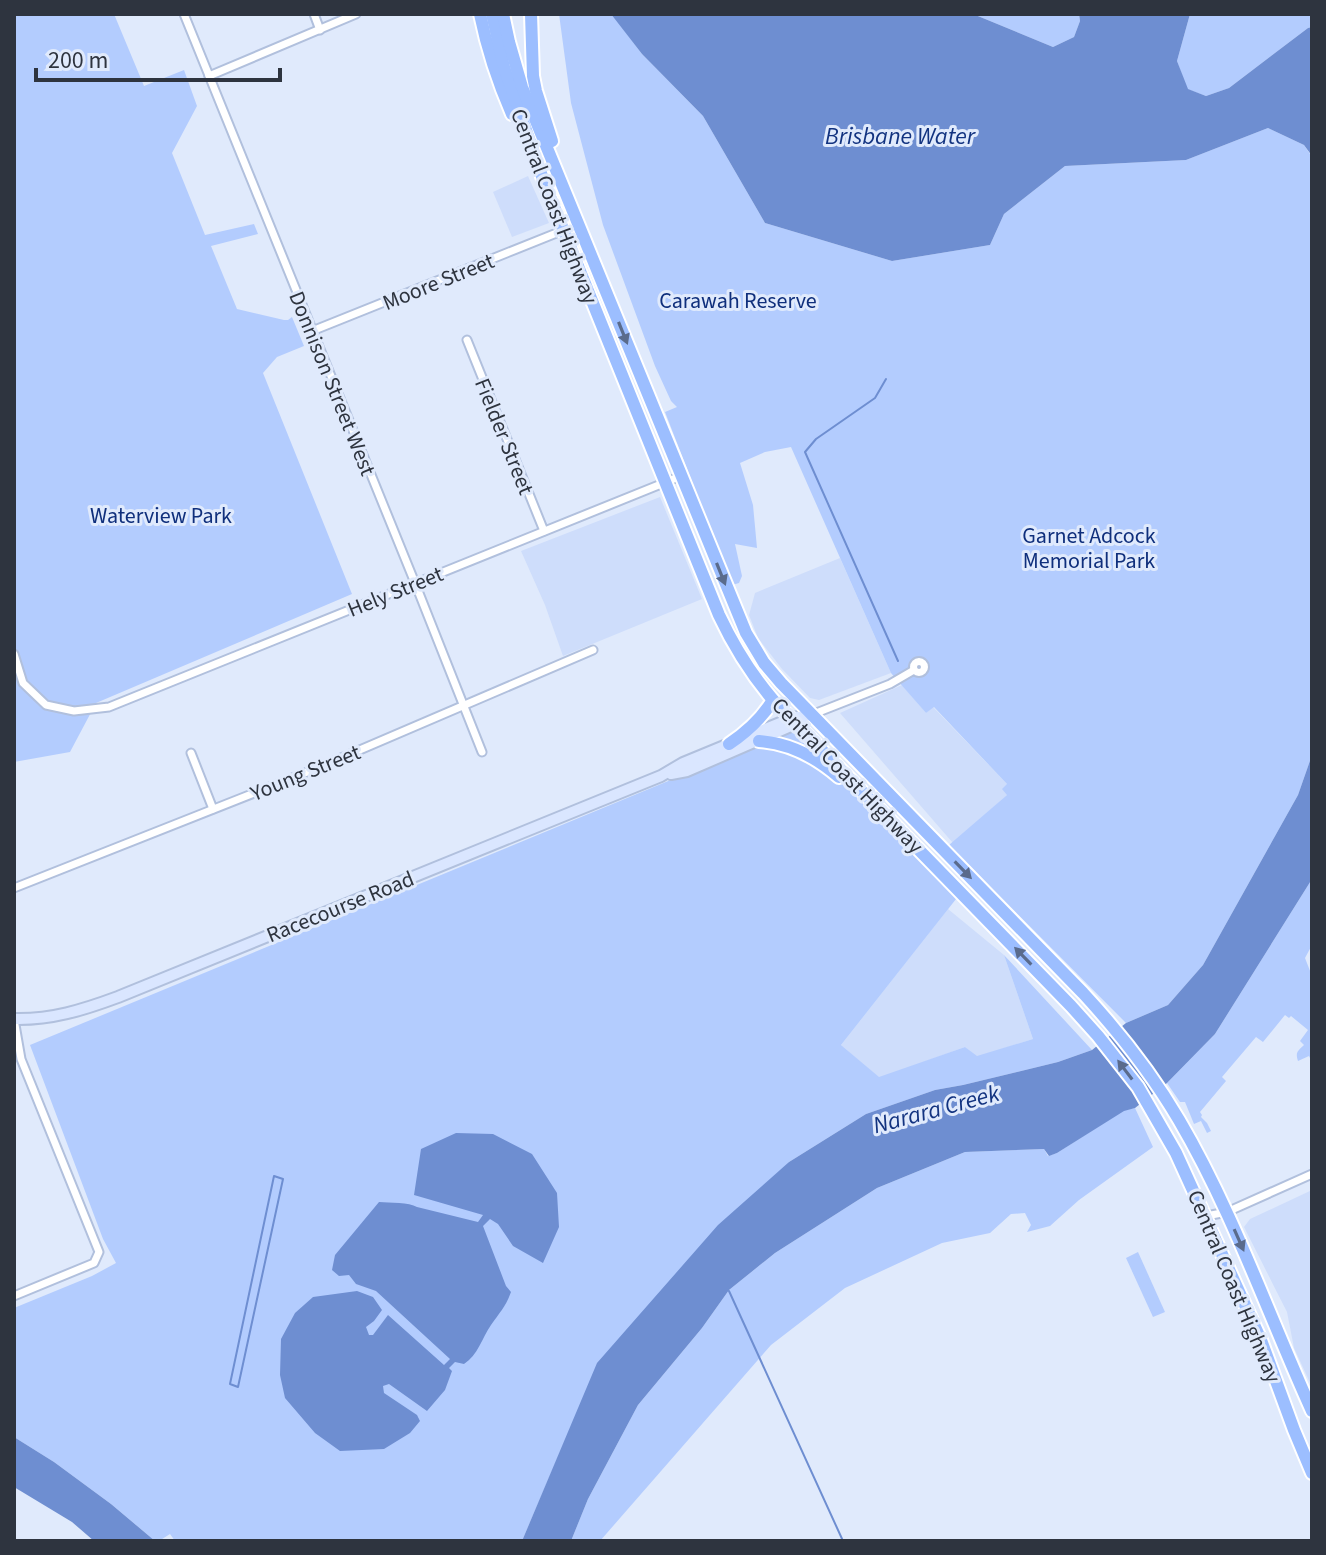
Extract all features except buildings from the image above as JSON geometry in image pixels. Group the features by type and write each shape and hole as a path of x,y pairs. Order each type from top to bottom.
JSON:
{"highway":[{"path":"480,14 500,86 544,182"},
{"name":"Central Coast Highway","path":"492,14 508,78 544,182 730,639 749,671 773,700 1060,995 1118,1060 1150,1106 1206,1216 1261,1340 1312,1473"},
{"name":"Central Coast Highway","path":"503,14 522,87 746,633 773,673 811,715 1111,1024 1162,1093 1227,1212 1312,1411"},
{"path":"531,14 536,91 584,235"},
{"path":"729,744 751,727 773,700"},
{"path":"759,741 792,747 828,767 899,829"}],"main road":[{"name":"Racecourse Road","path":"14,1019 57,1016 118,997 661,776 729,744 811,715"},
{"name":"Racecourse Road","path":"661,776 687,771 759,741 795,721"}],"street":[{"name":"Donnison Street West","path":"184,14 482,752"},
{"path":"314,14 320,30"},
{"path":"209,76 356,14"},
{"name":"Moore Street","path":"312,331 564,230"},
{"name":"Fielder Street","path":"467,340 544,531"},
{"name":"Hely Street","path":"14,654 23,683 46,705 74,711 109,707 681,476"},
{"name":"Young Street","path":"14,888 213,809 593,650"},
{"path":"811,715 890,684 914,670"},
{"path":"191,753 213,809"},
{"path":"14,1019 21,1059 99,1252 94,1263 14,1296"},
{"path":"1206,1216 1227,1212 1312,1174"}],"shaded area":[{"path":"528,176 549,223 512,237 493,192"},
{"path":"660,497 702,599 563,656 521,551"},
{"path":"840,558 891,673 819,700 810,698 782,669 758,638 749,615 755,593"},
{"path":"902,685 926,713 933,707 1007,784 1007,795 953,843 840,713"},
{"path":"948,909 1004,955 1033,1039 977,1057 965,1047 879,1078 841,1045"},
{"path":"1312,1190 1312,1387 1294,1348 1287,1312 1244,1227 1250,1219"}],"green space":[{"name":"Waterview Park","path":"14,14 114,14 144,86 184,70 197,106 172,153 205,235 254,224 258,234 211,246 237,309 284,320 292,317 304,346 277,357 263,373 352,594 96,703 70,752 14,762"},
{"name":"Garnet Adcock Memorial Park","path":"559,14 612,14 642,54 703,116 765,223 892,261 990,245 1004,214 1065,166 1186,160 1268,128 1304,145 1312,157 1312,755 1298,795 1203,965 1168,1005 1126,1023 949,845 1007,795 1002,789 1007,784 934,707 926,713 891,673 791,447 765,452 740,463 753,505 757,548 735,544 742,576 739,583 732,585 665,412 677,407 671,401 655,366 603,225 571,103"},
{"path":"973,14 1079,14 1080,21 1074,37 1053,47"},
{"path":"1190,14 1312,14 1312,27 1229,88 1206,96 1187,89 1177,61"},
{"path":"794,729 960,894 841,1045 879,1077 965,1047 977,1056 1033,1039 1004,955 1092,1050 1058,1062 935,1090 866,1114 789,1162 566,1438 522,1541 175,1541 170,1534 155,1541 111,1504 14,1437 14,1308 116,1263 103,1239 30,1045"},
{"path":"1312,879 1312,945 1305,958 1312,976 1312,1062 1309,1056 1298,1061 1297,1056 1304,1045 1300,1041 1308,1030 1291,1016 1285,1015 1263,1042 1256,1037 1222,1077 1226,1081 1200,1112 1211,1131 1207,1133 1201,1121 1194,1124 1185,1102 1180,1102 1167,1083 1215,1034"},
{"path":"1135,1108 1153,1147 1079,1200 1050,1226 1027,1232 1031,1225 1025,1213 1011,1214 990,1233 942,1243 845,1288 771,1345 600,1541 571,1541 588,1499 638,1405 702,1328 729,1290 775,1253 877,1188 965,1152 1044,1149 1048,1156 1124,1110"},
{"path":"1138,1252 1165,1312 1153,1317 1126,1258"}],"water":[{"name":"Brisbane Water","path":"611,14 973,14 1053,47 1074,37 1080,21 1079,14 1190,14 1177,61 1188,89 1206,96 1229,88 1312,27 1312,156 1304,145 1268,128 1186,160 1065,166 1004,214 990,245 892,261 765,223 703,116 642,54"},
{"name":"Narara Creek","path":"1312,755 1312,879 1215,1034 1167,1083 1135,1108 1124,1111 1057,1153 1049,1156 1044,1149 965,1152 877,1188 775,1253 729,1290 702,1328 638,1405 588,1499 571,1541 522,1541 597,1363 718,1225 789,1162 866,1114 935,1090 1058,1062 1092,1050 1126,1023 1168,1005 1203,965 1298,795"},
{"path":"456,1133 493,1134 532,1154 557,1193 559,1227 543,1263 513,1246 498,1224 490,1219 483,1226 511,1292 476,1351 464,1364 455,1362 449,1368 452,1371 445,1390 427,1411 389,1384 383,1386 384,1393 417,1415 420,1421 410,1433 384,1449 340,1451 315,1433 285,1398 280,1375 281,1339 295,1313 313,1297 357,1291 373,1297 382,1310 366,1327 369,1335 373,1335 388,1315 444,1365 450,1359 376,1291 356,1284 349,1275 339,1276 332,1270 335,1255 379,1202 409,1204 478,1222 483,1215 414,1195 421,1149"},
{"path":"14,1437 111,1504 155,1541 94,1541 72,1522 14,1487"}],"waterway":[{"path":"886,379 875,398 816,439 805,452 898,661"},
{"path":"274,1176 283,1179 238,1387 230,1384 274,1176"},
{"path":"729,1291 843,1541"}],"park label":[{"name":"Carawah Reserve","path":"738,300"}]}
